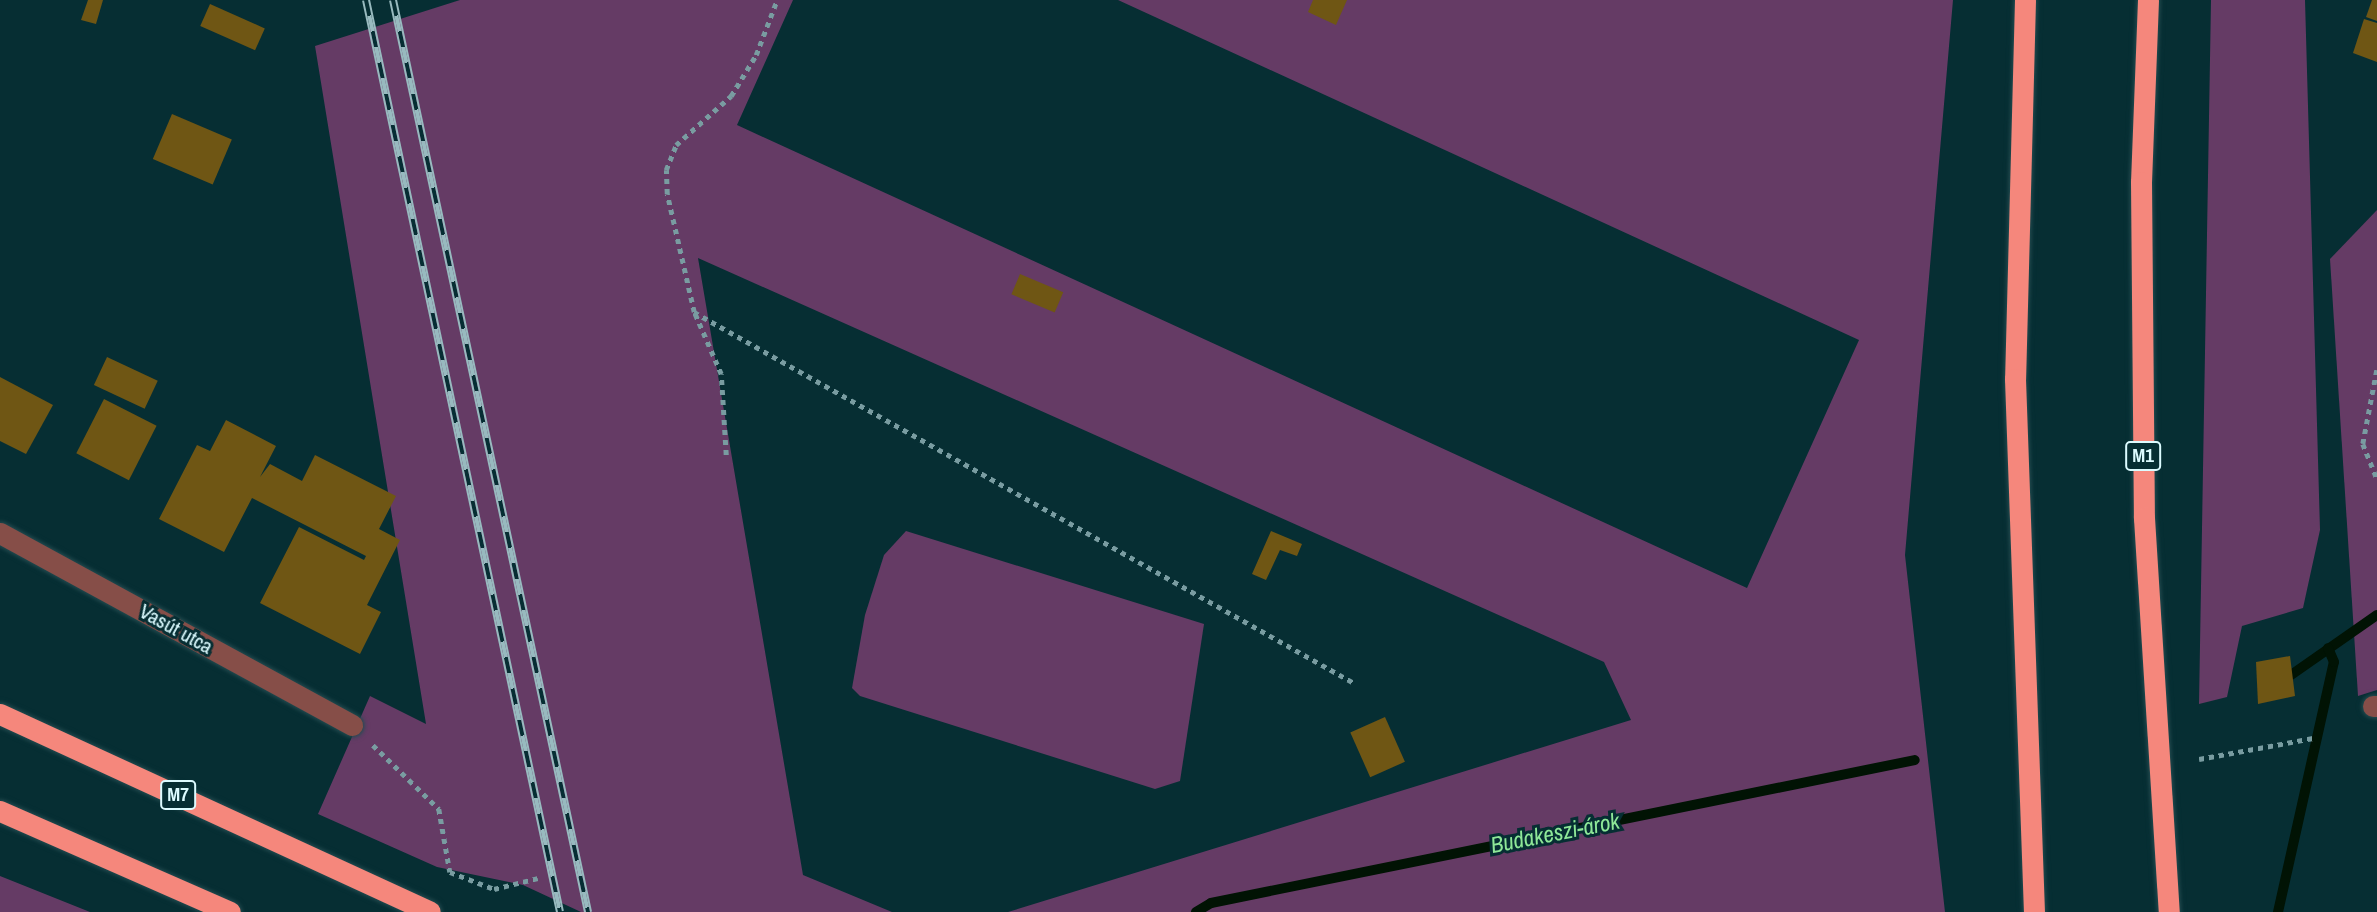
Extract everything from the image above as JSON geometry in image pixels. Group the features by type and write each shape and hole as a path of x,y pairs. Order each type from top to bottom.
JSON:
{"highway":[{"path":"2025,0 2015,379 2034,912"},
{"name":"M1","path":"2148,0 2141,182 2144,518 2169,912"},
{"name":"M7","path":"0,714 430,912"},
{"path":"0,811 230,912"}],"street":[{"name":"Vasút utca","path":"0,533 352,725"}],"path":[{"path":"726,455 721,374 694,312 667,194 666,170 676,145 731,96 756,55 777,0"},
{"path":"694,312 1354,683"},
{"path":"2377,370 2363,444 2377,478"},
{"path":"352,725 439,808 450,872 494,889 538,878"},
{"path":"2199,759 2313,738"}],"shaded area":[{"path":"460,0 793,0 737,125 1747,588 1859,340 1118,0 1953,0 1905,555 1945,912 1008,912 1631,720 1604,662 698,258 803,875 892,912 581,912 523,885 437,867 318,814 370,696 426,724 315,46"},
{"path":"2211,0 2305,0 2320,530 2303,608 2242,626 2227,697 2199,704"},
{"path":"2377,210 2377,690 2358,696 2330,259"},
{"path":"906,531 1204,624 1180,781 1155,789 860,696 852,688 865,615 884,555"},
{"path":"0,876 90,912 0,912"}],"building":[{"path":"88,0 103,0 96,24 81,20"},
{"path":"1313,0 1347,0 1336,25 1308,12"},
{"path":"2372,0 2377,0 2377,21 2366,17"},
{"path":"210,4 265,28 255,50 200,26"},
{"path":"2364,19 2377,23 2377,62 2353,53"},
{"path":"172,114 232,139 213,185 153,159"},
{"path":"1020,274 1063,292 1055,313 1011,294"},
{"path":"107,357 158,381 145,409 94,385"},
{"path":"0,377 53,405 26,454 0,441"},
{"path":"104,399 157,426 129,480 76,453"},
{"path":"226,420 276,446 260,477 270,464 302,481 315,455 396,496 379,529 400,540 367,605 381,612 360,654 260,603 299,527 364,560 366,556 252,498 224,552 159,519 197,445 210,451"},
{"path":"1271,531 1302,544 1297,556 1280,550 1266,580 1252,574"},
{"path":"2290,656 2295,696 2258,704 2256,662"},
{"path":"1385,717 1405,762 1370,777 1350,732"}],"waterway":[{"name":"Budakeszi-árok","path":"2291,675 2377,615"},
{"path":"2278,912 2334,662 2328,648"},
{"name":"Budakeszi-árok","path":"1196,912 1211,903 1915,760"}],"railway":[{"path":"366,0 560,912"},
{"path":"393,0 588,912"}]}
